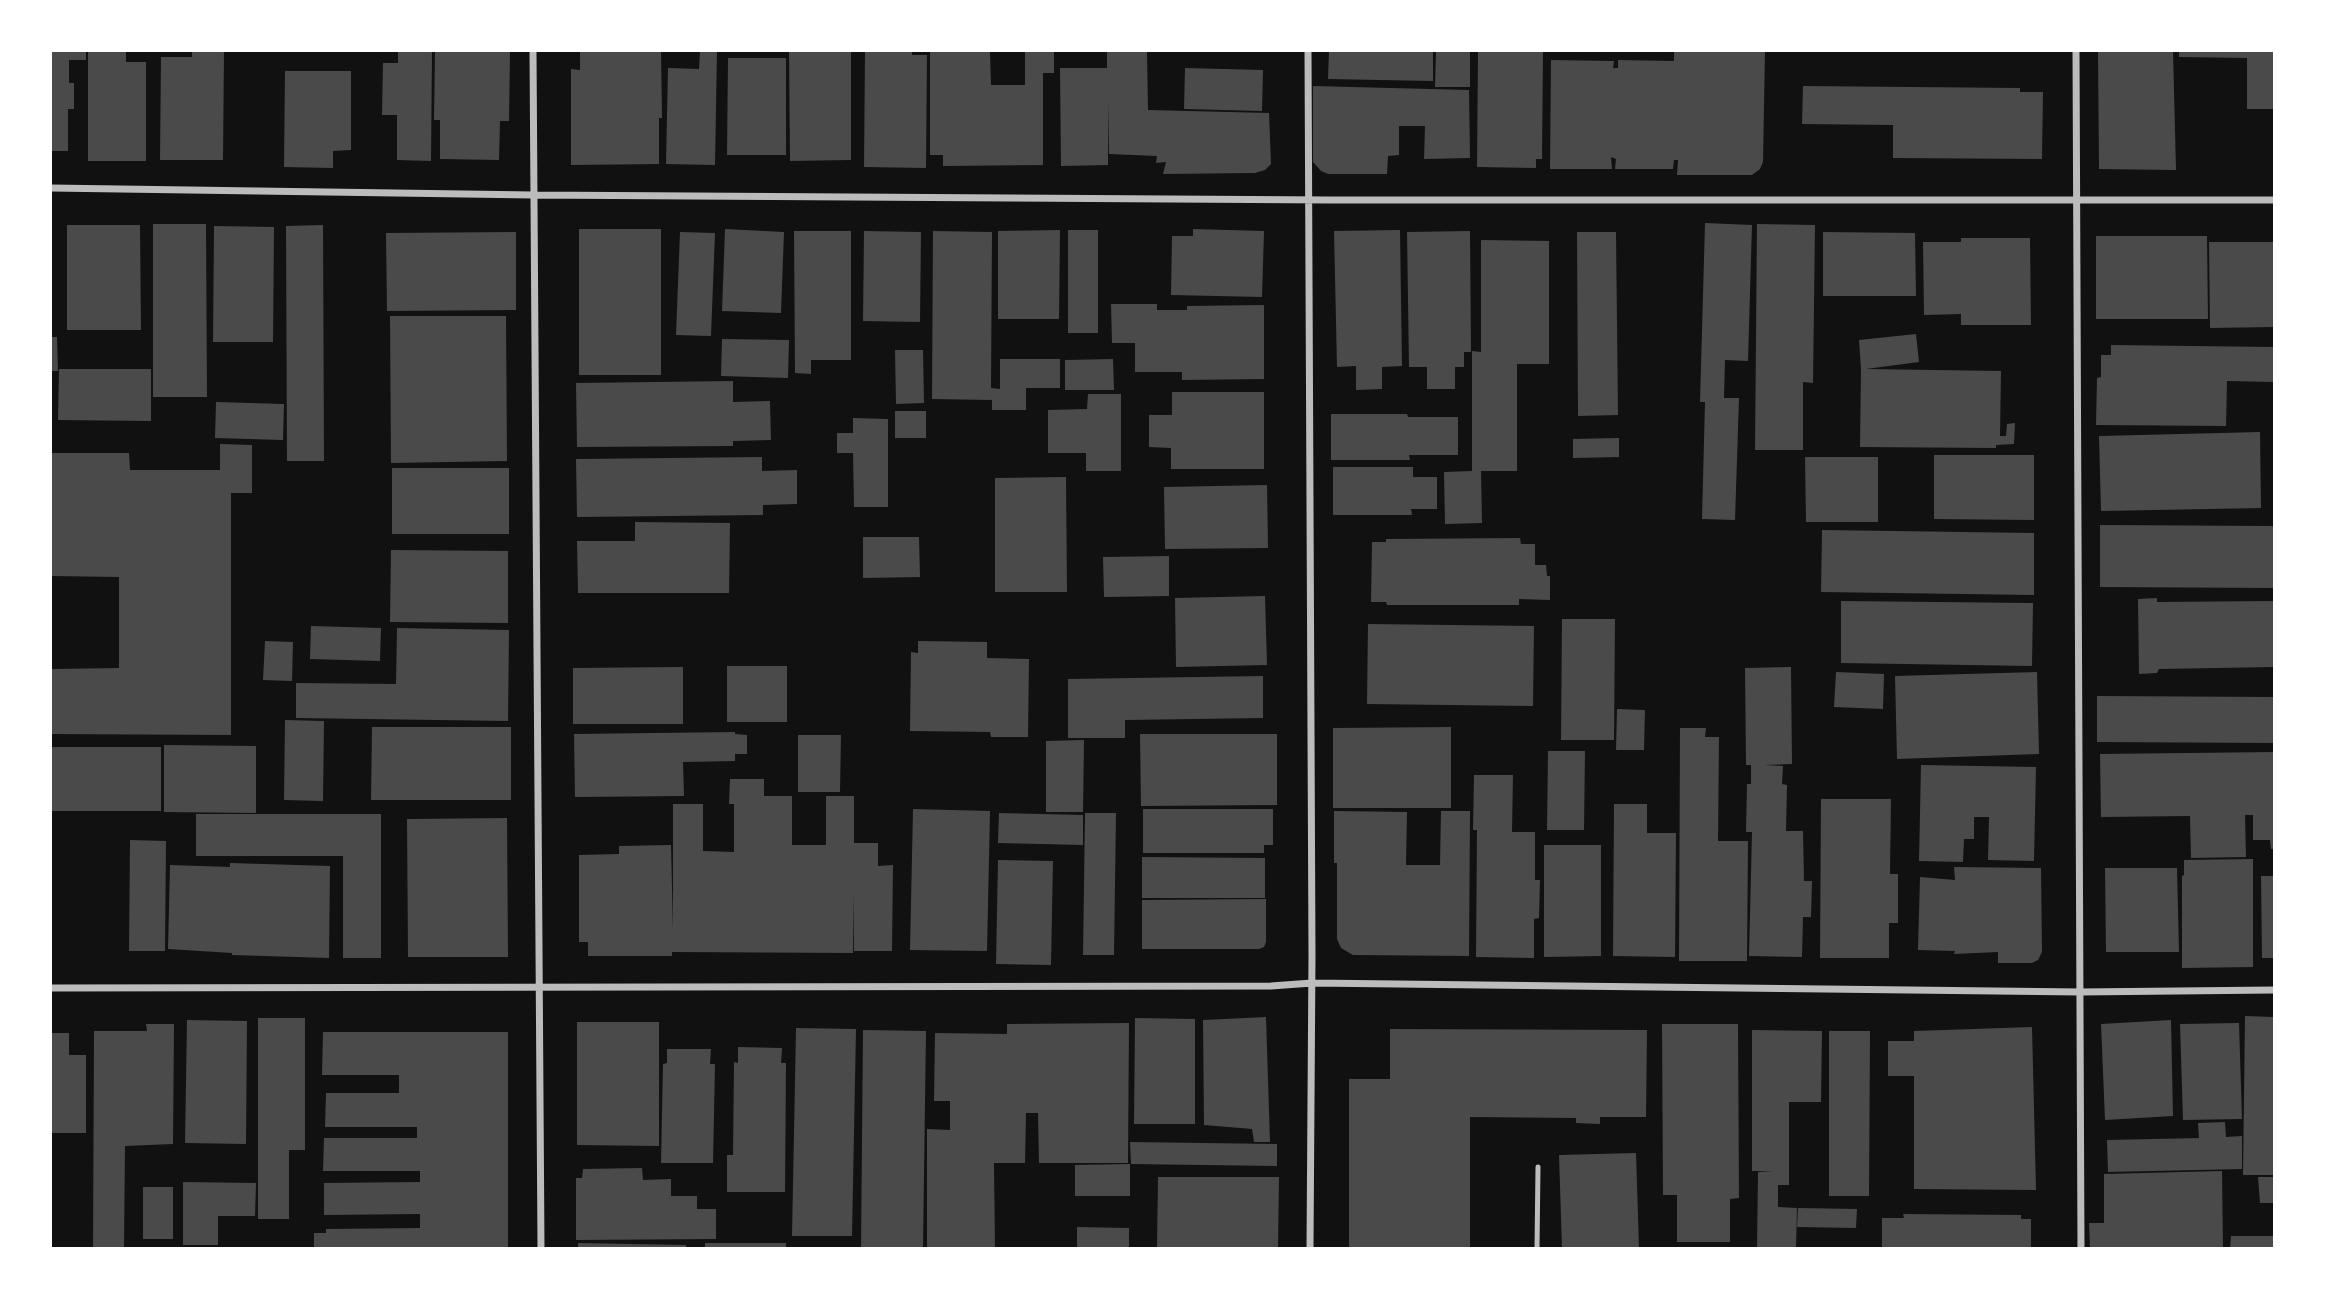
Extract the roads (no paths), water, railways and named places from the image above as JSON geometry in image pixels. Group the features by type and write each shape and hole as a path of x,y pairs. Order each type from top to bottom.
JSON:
{"street":[{"path":"533,51 541,1248"},
{"path":"1308,51 1312,983 1310,1248"},
{"path":"2076,51 2081,1248"},
{"path":"51,188 533,195 2274,200"},
{"path":"51,988 540,989 1270,986 1312,983 2080,992 2274,990"}],"lane":[{"path":"1537,1248 1538,1167"}]}
